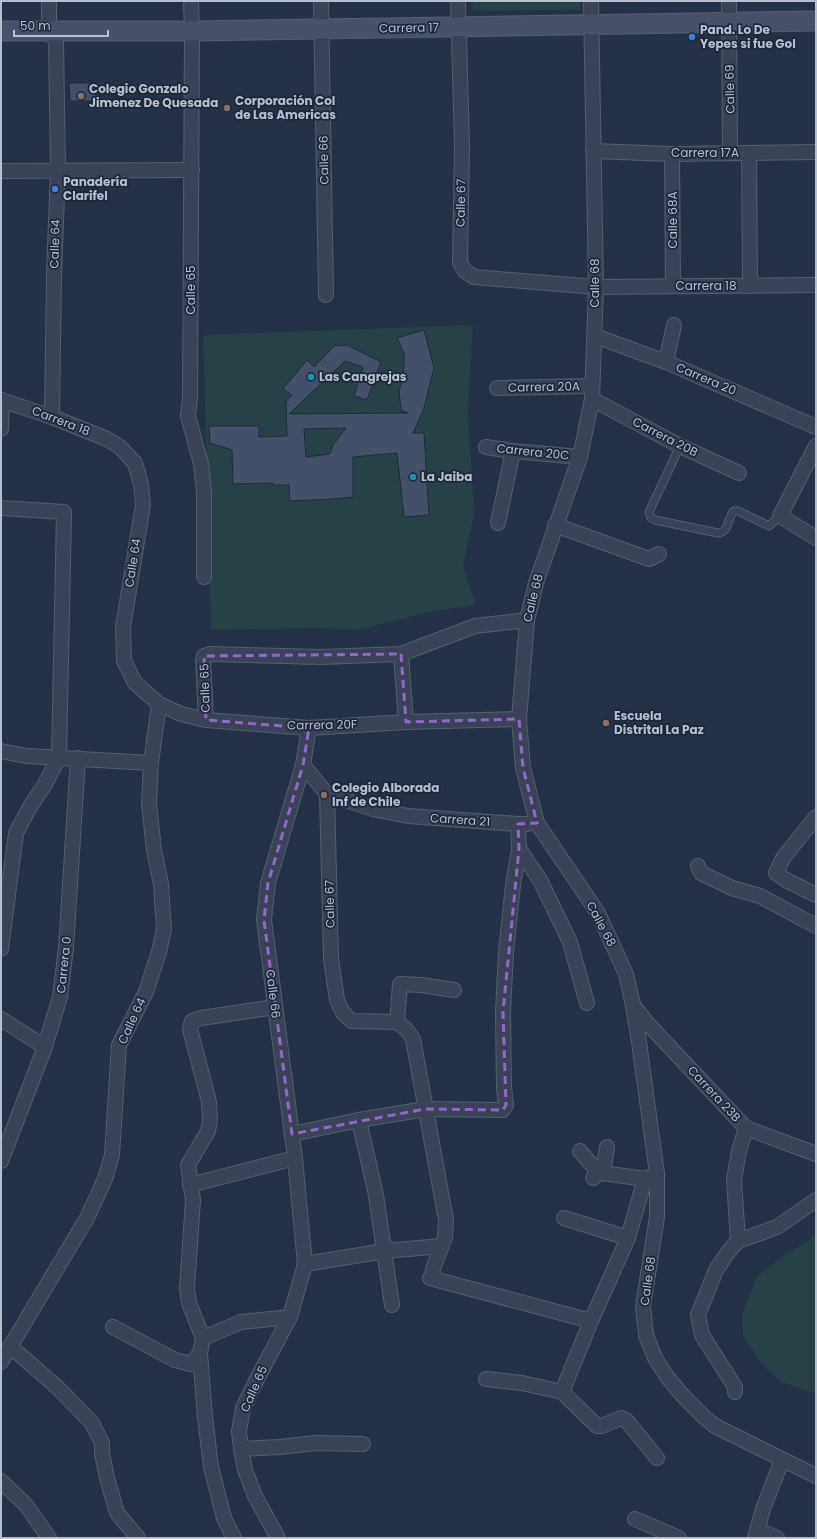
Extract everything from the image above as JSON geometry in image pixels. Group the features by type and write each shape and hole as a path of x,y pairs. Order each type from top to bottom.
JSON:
{"main road":[{"name":"Carrera 17","path":"1,31 192,31 816,21"}],"street":[{"name":"Calle 64","path":"49,1 49,31 56,41 58,170 54,274 52,417"},
{"name":"Calle 65","path":"191,1 192,170 190,398 188,416 202,464 204,492 204,578"},
{"name":"Calle 66","path":"321,1 326,295"},
{"name":"Calle 67","path":"458,1 462,146 460,263 465,271 474,277 596,287"},
{"name":"Calle 68","path":"591,1 596,287 592,393 580,457 536,582 527,620 519,718 523,768 537,823 598,913 626,974 633,1005 651,1176 657,1217 643,1306 646,1335 655,1358 668,1378 704,1418 715,1426 816,1476"},
{"name":"Calle 69","path":"729,1 730,154"},
{"name":"Carrera 17A","path":"594,151 672,154 816,152"},
{"path":"749,153 750,286"},
{"name":"Calle 68A","path":"672,154 673,286"},
{"path":"1,171 192,170"},
{"name":"Carrera 18","path":"596,287 816,285"},
{"path":"666,362 674,325"},
{"name":"Carrera 20","path":"595,336 666,362 816,427"},
{"name":"Carrera 20A","path":"497,388 592,393"},
{"name":"Carrera 20B","path":"592,393 680,446 739,473"},
{"name":"Carrera 18","path":"1,400 52,417 107,439 120,447"},
{"path":"1,400 1,429"},
{"name":"Carrera 20C","path":"486,446 512,451 580,457"},
{"path":"816,446 780,516 816,538"},
{"name":"Calle 64","path":"120,447 135,463 141,484 142,505 123,627 124,661 135,682"},
{"path":"498,523 512,451"},
{"path":"1,508 64,512 59,757 44,786 31,805 16,833 1,949"},
{"path":"555,525 649,559 659,554"},
{"path":"406,722 401,654 475,626 527,620"},
{"name":"Calle 65","path":"206,720 204,656 210,654 321,657 401,654"},
{"name":"Carrera 20F","path":"135,682 159,704 181,714 206,720 309,728 406,722 519,718"},
{"name":"Calle 64","path":"1,1362 87,1218 105,1179 112,1155 119,1045 146,992 159,952 164,929 161,884 154,850 149,804 151,763 159,704"},
{"name":"Calle 66","path":"305,1264 295,1158 264,920 268,883 303,765 309,728"},
{"path":"1,751 26,756 151,763"},
{"name":"Carrera 0","path":"1,1161 45,1047 60,997 66,948 78,758"},
{"path":"303,765 327,794"},
{"name":"Calle 67","path":"327,794 331,958 337,1000 343,1013 352,1021 397,1022"},
{"name":"Carrera 21","path":"327,794 373,809 408,816 518,824 537,823"},
{"path":"816,817 783,858 776,873 786,880 816,895"},
{"path":"292,1134 359,1120 425,1109 503,1110 506,1105 504,1087 503,1012 512,893 519,849 518,824"},
{"path":"519,849 540,880 570,942 587,1003"},
{"path":"698,866 701,873 732,888 760,896 816,926"},
{"path":"454,990 421,985 400,984 397,1022 406,1029 412,1039 446,1220 445,1237 432,1273 591,1321"},
{"name":"Carrera 23B","path":"633,1005 648,1024 746,1128 816,1154"},
{"path":"234,1538 224,1518 211,1467 200,1353 203,1338 189,1303 187,1288 193,1200 188,1165 208,1131 210,1120 209,1102 190,1029 192,1021 275,1007"},
{"path":"1,1019 45,1047"},
{"path":"359,1120 376,1195 392,1305"},
{"path":"738,1241 734,1180 739,1151 746,1128"},
{"path":"598,1174 607,1147"},
{"path":"580,1151 598,1174 651,1176"},
{"path":"190,1185 295,1158"},
{"name":"Calle 68","path":"562,1392 591,1321 628,1238 651,1176"},
{"path":"735,1392 735,1387 702,1335 698,1315 716,1270 728,1252 738,1241 778,1227 816,1200"},
{"path":"564,1218 628,1238"},
{"path":"305,1264 385,1251 441,1246"},
{"name":"Calle 65","path":"278,1538 255,1496 244,1470 239,1431 243,1408 290,1317 305,1264"},
{"path":"203,1338 242,1322 290,1317"},
{"path":"113,1327 175,1360 191,1364 200,1353"},
{"path":"10,1346 58,1388 92,1423 102,1443 102,1453 107,1478 117,1513 138,1538"},
{"path":"486,1379 522,1382 562,1392 597,1426 602,1426 622,1418 627,1421 657,1458"},
{"path":"241,1449 315,1443 363,1444"},
{"path":"777,1538 756,1534 763,1509 782,1460"},
{"path":"1,1481 26,1505 49,1538"},
{"path":"635,1519 679,1538"}],"lane":[{"path":"680,446 649,512 651,518 723,533 726,530 731,514 734,511 738,511 769,526 780,516"}],"highlighted area":[{"path":"401,654 406,722 519,719 523,768 537,823 518,824 519,849 503,1012 506,1105 503,1110 425,1109 292,1134 264,920 268,883 303,765 309,728 206,720 204,656"}],"green space":[{"path":"472,1 580,1 581,10 473,11"},
{"path":"473,325 468,412 474,514 463,567 476,605 429,612 359,630 315,628 211,630 203,335"},
{"path":"816,1235 816,1394 781,1382 760,1362 743,1335 743,1312 757,1276 785,1255"}],"building":[{"name":"Colegio Gonzalo Jimenez De Quesada","path":"69,83 96,83 95,101 70,101"},
{"path":"424,330 434,368 424,408 413,433 424,433 429,515 404,517 397,453 353,457 353,497 290,501 289,485 273,485 273,483 233,484 232,450 210,443 209,426 259,426 259,437 287,436 286,402 292,395 283,389 307,360 314,367 334,346 347,345 381,362 367,400 354,396 363,367 345,361 289,414 408,413 401,410 399,391 404,370 404,353 397,338","holes":["346,428 333,445 330,454 306,457 304,429"]}],"place":[{"name":"Pand. Lo De Yepes si fue Gol","path":"692,37"},
{"name":"Colegio Gonzalo Jimenez De Quesada","path":"81,96"},
{"name":"Corporación Col de Las Americas","path":"227,108"},
{"name":"Panadería Clarifel","path":"55,189"},
{"name":"Las Cangrejas","path":"311,377"},
{"name":"La Jaiba","path":"413,477"},
{"name":"Escuela Distrital La Paz","path":"606,723"},
{"name":"Colegio Alborada Inf de Chile","path":"324,795"}]}
